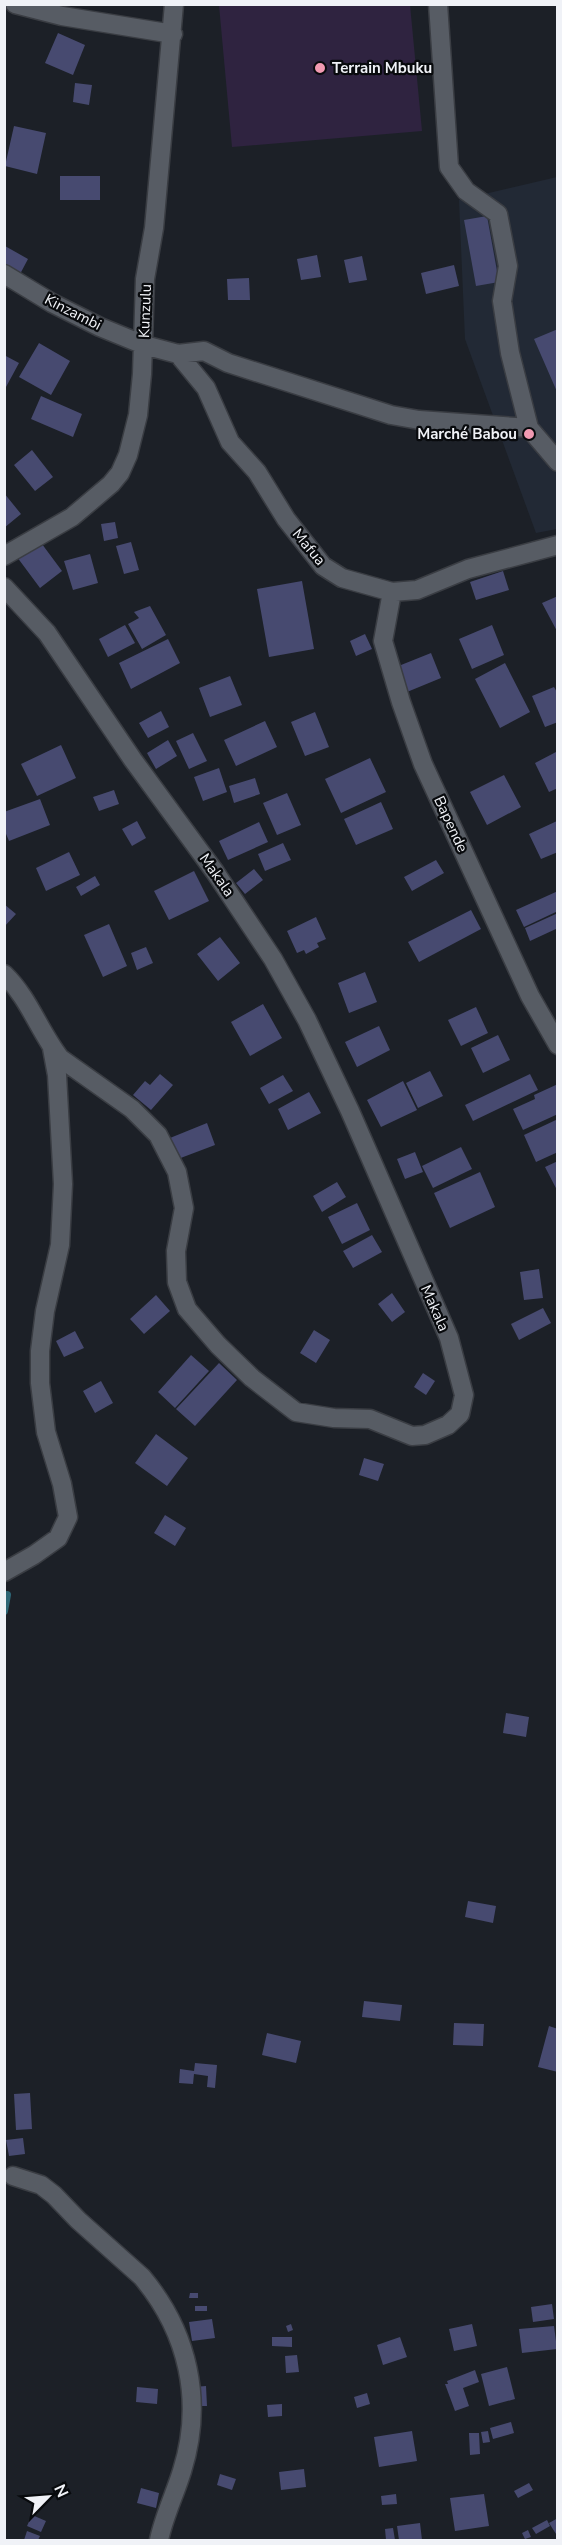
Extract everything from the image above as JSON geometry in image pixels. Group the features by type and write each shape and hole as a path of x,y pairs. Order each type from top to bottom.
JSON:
{"street":[{"path":"15,4 62,16 173,34"},
{"name":"Kunzulu","path":"4,556 72,517 111,484 120,473 128,455 138,415 144,345 145,279 154,228 174,4"},
{"path":"438,4 449,167 466,191 498,214 508,266 502,301 510,352 529,428 558,462"},
{"name":"Kinzambi","path":"4,274 61,308 144,345"},
{"path":"144,345 178,354 204,351 228,363 391,415 419,420 529,428"},
{"name":"Mafua","path":"178,354 206,388 230,442 257,472 286,519 323,566 342,578 392,592 417,590 468,569 558,545"},
{"name":"Makala","path":"4,587 47,633 133,759 215,872 273,959 307,1020 350,1111 449,1338 464,1395 460,1414 448,1425 425,1435 412,1436 370,1419 334,1418 296,1412 252,1378 187,1309 177,1282 176,1251 184,1208 177,1172 158,1136 132,1109 70,1066 52,1048 28,1005 4,974"},
{"name":"Bapende","path":"392,592 383,641 423,764 531,996 558,1045"},
{"path":"4,1572 58,1538 68,1517 62,1484 46,1432 40,1383 40,1350 45,1311 60,1245 62,1194 57,1075 52,1048"},
{"path":"13,2176 41,2185 54,2195 78,2220 142,2277 151,2287 181,2341 186,2354 193,2400 190,2440 159,2541"}],"shaded area":[{"name":"Terrain Mbuku","path":"219,5 410,5 422,131 232,147"},
{"name":"Marché Babou","path":"557,177 557,529 536,533 465,339 459,200"}],"building":[{"path":"58,33 85,45 73,75 45,63"},
{"path":"75,83 92,85 89,105 73,102"},
{"path":"14,126 46,133 37,174 5,166"},
{"path":"60,176 100,176 100,200 60,200"},
{"path":"487,216 499,282 476,286 464,220"},
{"path":"5,246 28,259 19,276 5,267"},
{"path":"317,255 321,277 301,280 297,259"},
{"path":"362,256 367,280 349,283 344,260"},
{"path":"454,265 459,286 426,294 421,273"},
{"path":"249,278 250,300 228,300 227,279"},
{"path":"558,329 558,394 534,339"},
{"path":"39,343 70,361 51,395 19,377"},
{"path":"4,355 19,363 6,387 4,386"},
{"path":"41,396 82,414 73,437 31,419"},
{"path":"32,450 53,477 35,491 14,465"},
{"path":"4,493 21,514 4,528"},
{"path":"115,522 118,538 104,541 101,524"},
{"path":"39,540 62,571 40,588 17,557"},
{"path":"131,542 139,570 124,574 116,546"},
{"path":"90,554 98,583 73,590 64,561"},
{"path":"503,571 509,590 476,600 470,582"},
{"path":"302,581 314,649 269,657 257,589"},
{"path":"558,596 558,633 542,603"},
{"path":"150,606 166,635 142,649 128,624 139,618 134,612"},
{"path":"125,625 135,643 108,657 99,639"},
{"path":"492,625 504,655 472,669 459,639"},
{"path":"365,634 372,649 356,656 350,641"},
{"path":"168,639 180,663 131,689 119,663"},
{"path":"431,653 441,678 407,692 396,667"},
{"path":"505,663 530,712 500,728 475,679"},
{"path":"230,676 242,705 210,717 199,688"},
{"path":"554,687 558,694 558,722 545,727 532,696"},
{"path":"161,711 169,727 148,738 139,723"},
{"path":"315,712 329,747 305,756 291,722"},
{"path":"265,721 277,747 236,766 224,740"},
{"path":"193,733 207,761 189,769 176,741"},
{"path":"168,740 177,756 156,769 147,753"},
{"path":"61,745 76,778 37,796 21,764"},
{"path":"556,752 558,788 549,792 535,763"},
{"path":"370,758 386,792 341,813 325,779"},
{"path":"219,768 227,792 203,801 194,777"},
{"path":"504,775 521,807 487,825 470,792"},
{"path":"255,778 260,794 234,803 229,786"},
{"path":"114,790 119,804 99,811 93,797"},
{"path":"287,793 301,825 277,835 263,803"},
{"path":"40,799 50,825 9,841 4,829 4,812"},
{"path":"381,802 393,829 356,845 344,819"},
{"path":"137,821 146,838 132,846 122,829"},
{"path":"557,821 558,852 541,859 529,834"},
{"path":"259,822 268,842 228,860 219,841"},
{"path":"283,843 291,860 265,871 258,854"},
{"path":"69,852 80,875 46,891 36,868"},
{"path":"436,860 444,873 412,891 404,877"},
{"path":"254,869 263,880 245,894 236,883"},
{"path":"194,871 209,901 169,920 154,891"},
{"path":"95,876 100,885 81,896 76,887"},
{"path":"558,891 558,911 524,927 516,910"},
{"path":"4,904 16,914 4,927"},
{"path":"471,910 481,929 419,962 408,942"},
{"path":"558,913 558,928 530,941 525,928"},
{"path":"316,917 326,939 317,943 319,947 306,954 304,950 297,953 287,931"},
{"path":"109,924 127,966 103,977 84,935"},
{"path":"220,937 240,963 218,981 197,954"},
{"path":"146,947 153,963 137,970 131,953"},
{"path":"365,972 377,1002 349,1013 338,983"},
{"path":"263,1004 282,1038 250,1056 231,1022"},
{"path":"476,1007 488,1033 461,1046 448,1020"},
{"path":"379,1026 390,1050 357,1067 345,1042"},
{"path":"498,1035 510,1060 483,1073 471,1048"},
{"path":"430,1071 443,1096 418,1108 406,1083"},
{"path":"160,1074 173,1085 151,1110 133,1095 145,1081 150,1085"},
{"path":"530,1074 538,1090 473,1121 465,1105"},
{"path":"283,1075 293,1091 269,1104 260,1088"},
{"path":"403,1081 417,1110 381,1127 367,1100"},
{"path":"558,1084 558,1114 523,1130 513,1109 535,1099 534,1095"},
{"path":"309,1092 321,1113 288,1130 278,1109"},
{"path":"558,1119 558,1152 536,1162 524,1135"},
{"path":"207,1123 215,1145 178,1159 170,1138"},
{"path":"461,1147 472,1169 433,1188 422,1166"},
{"path":"415,1152 423,1172 405,1179 397,1159"},
{"path":"558,1161 558,1192 545,1167"},
{"path":"480,1172 495,1207 450,1228 434,1193"},
{"path":"337,1182 346,1197 322,1212 313,1196"},
{"path":"357,1203 370,1230 342,1244 328,1217"},
{"path":"372,1235 382,1252 353,1268 343,1251"},
{"path":"539,1269 543,1298 524,1300 520,1272"},
{"path":"392,1293 405,1312 392,1322 378,1304"},
{"path":"156,1295 170,1311 144,1334 130,1319"},
{"path":"543,1308 551,1323 519,1340 511,1324"},
{"path":"314,1330 330,1340 316,1363 300,1353"},
{"path":"75,1331 84,1348 64,1357 56,1341"},
{"path":"191,1355 209,1371 175,1408 158,1392"},
{"path":"219,1363 237,1380 195,1426 176,1409"},
{"path":"423,1373 435,1381 426,1395 414,1387"},
{"path":"101,1381 113,1403 95,1413 83,1391"},
{"path":"156,1434 188,1458 167,1486 135,1463"},
{"path":"364,1458 384,1464 378,1481 359,1475"},
{"path":"165,1515 186,1528 175,1546 154,1533"},
{"path":"506,1713 529,1717 526,1737 503,1733"},
{"path":"468,1901 496,1906 493,1923 465,1917"},
{"path":"364,2001 402,2005 400,2021 362,2017"},
{"path":"454,2023 484,2024 483,2046 453,2045"},
{"path":"549,2026 558,2029 558,2072 538,2067"},
{"path":"267,2033 301,2041 296,2063 262,2055"},
{"path":"195,2063 217,2065 215,2088 207,2087 208,2076 194,2074 193,2084 179,2083 180,2069 194,2071"},
{"path":"30,2093 32,2129 16,2130 14,2094"},
{"path":"23,2138 25,2154 9,2156 6,2140"},
{"path":"190,2293 198,2293 198,2298 189,2298"},
{"path":"552,2304 554,2319 533,2322 531,2307"},
{"path":"195,2306 207,2306 207,2311 195,2311"},
{"path":"212,2319 215,2338 192,2341 189,2322"},
{"path":"291,2324 293,2330 288,2332 286,2326"},
{"path":"472,2324 477,2346 454,2351 449,2329"},
{"path":"554,2326 557,2349 522,2353 519,2329"},
{"path":"272,2337 292,2337 292,2347 272,2346"},
{"path":"400,2337 407,2357 383,2365 377,2345"},
{"path":"297,2355 299,2372 286,2373 285,2356"},
{"path":"507,2367 515,2399 489,2406 481,2374"},
{"path":"475,2370 479,2382 463,2388 469,2406 455,2411 445,2384 448,2384 447,2381"},
{"path":"206,2386 207,2406 195,2406 194,2387"},
{"path":"137,2387 158,2389 157,2404 136,2402"},
{"path":"367,2393 370,2404 357,2408 354,2397"},
{"path":"282,2404 282,2416 268,2417 267,2405"},
{"path":"511,2422 514,2433 493,2439 490,2428"},
{"path":"412,2431 417,2461 379,2467 374,2437"},
{"path":"488,2431 490,2442 483,2443 481,2432"},
{"path":"469,2433 479,2433 480,2454 470,2455"},
{"path":"304,2469 306,2487 281,2490 279,2472"},
{"path":"220,2474 236,2479 232,2490 217,2485"},
{"path":"529,2483 533,2490 518,2498 514,2491"},
{"path":"141,2488 159,2493 156,2508 137,2503"},
{"path":"396,2494 397,2504 382,2505 381,2496"},
{"path":"484,2494 489,2526 455,2531 450,2498"},
{"path":"32,2515 46,2521 41,2532 27,2526"},
{"path":"558,2518 558,2537 549,2523"},
{"path":"547,2520 550,2526 536,2534 532,2528"},
{"path":"420,2523 422,2540 399,2540 397,2526"},
{"path":"393,2528 395,2540 386,2540 385,2529"},
{"path":"528,2530 531,2537 525,2539 522,2533"},
{"path":"27,2531 40,2536 38,2540 24,2540"}],"waterway":[{"path":"4,1611 7,1595"}],"place":[{"name":"Terrain Mbuku","path":"320,68"},
{"name":"Marché Babou","path":"529,434"}]}
